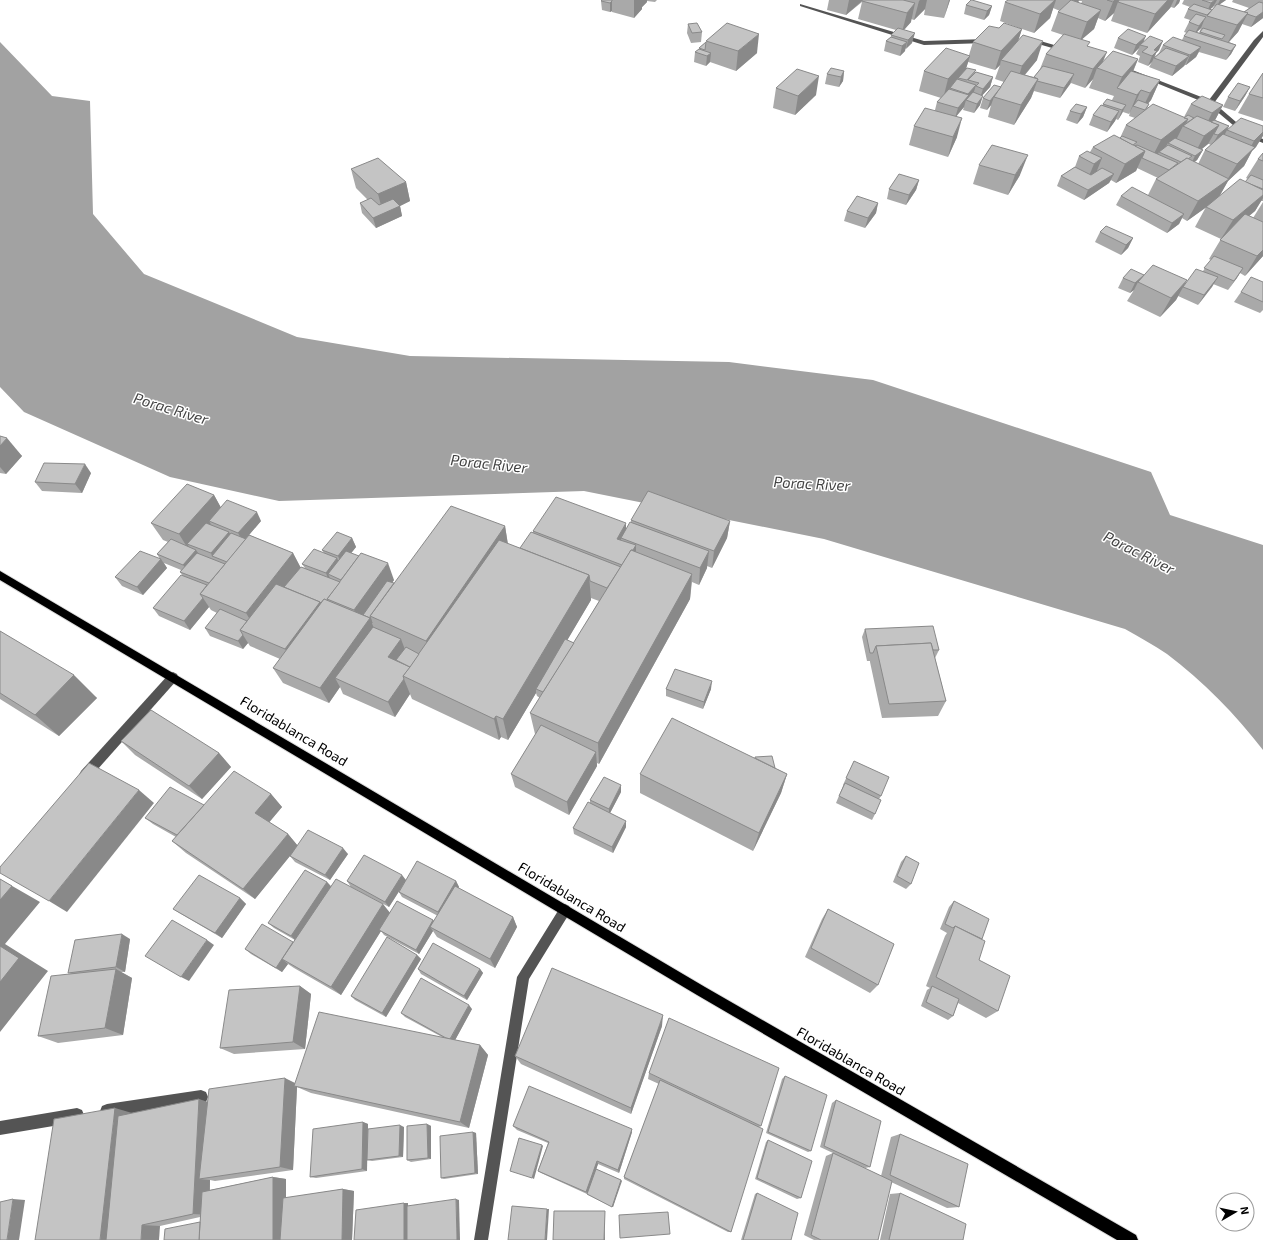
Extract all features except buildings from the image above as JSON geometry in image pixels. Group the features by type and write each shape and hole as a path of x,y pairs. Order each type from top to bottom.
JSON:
{"main road":[{"name":"Floridablanca Road","path":"0,575 701,991 1131,1240"}],"street":[{"path":"802,5 924,43 992,41"},
{"path":"1210,103 1222,90 1250,49 1263,33"},
{"path":"1022,40 1029,40 1073,52"},
{"path":"1116,66 1210,103 1248,134 1263,141"},
{"path":"75,786 173,677"},
{"path":"481,1240 523,977 565,910"},
{"path":"0,1128 201,1097"}],"water":[{"name":"Porac River","path":"0,42 52,96 90,101 93,214 144,274 297,337 410,356 729,362 873,380 1151,472 1170,515 1263,545 1263,750 1230,711 1193,675 1167,654 1125,629 824,539 584,491 279,501 170,477 24,412 0,387"}]}
